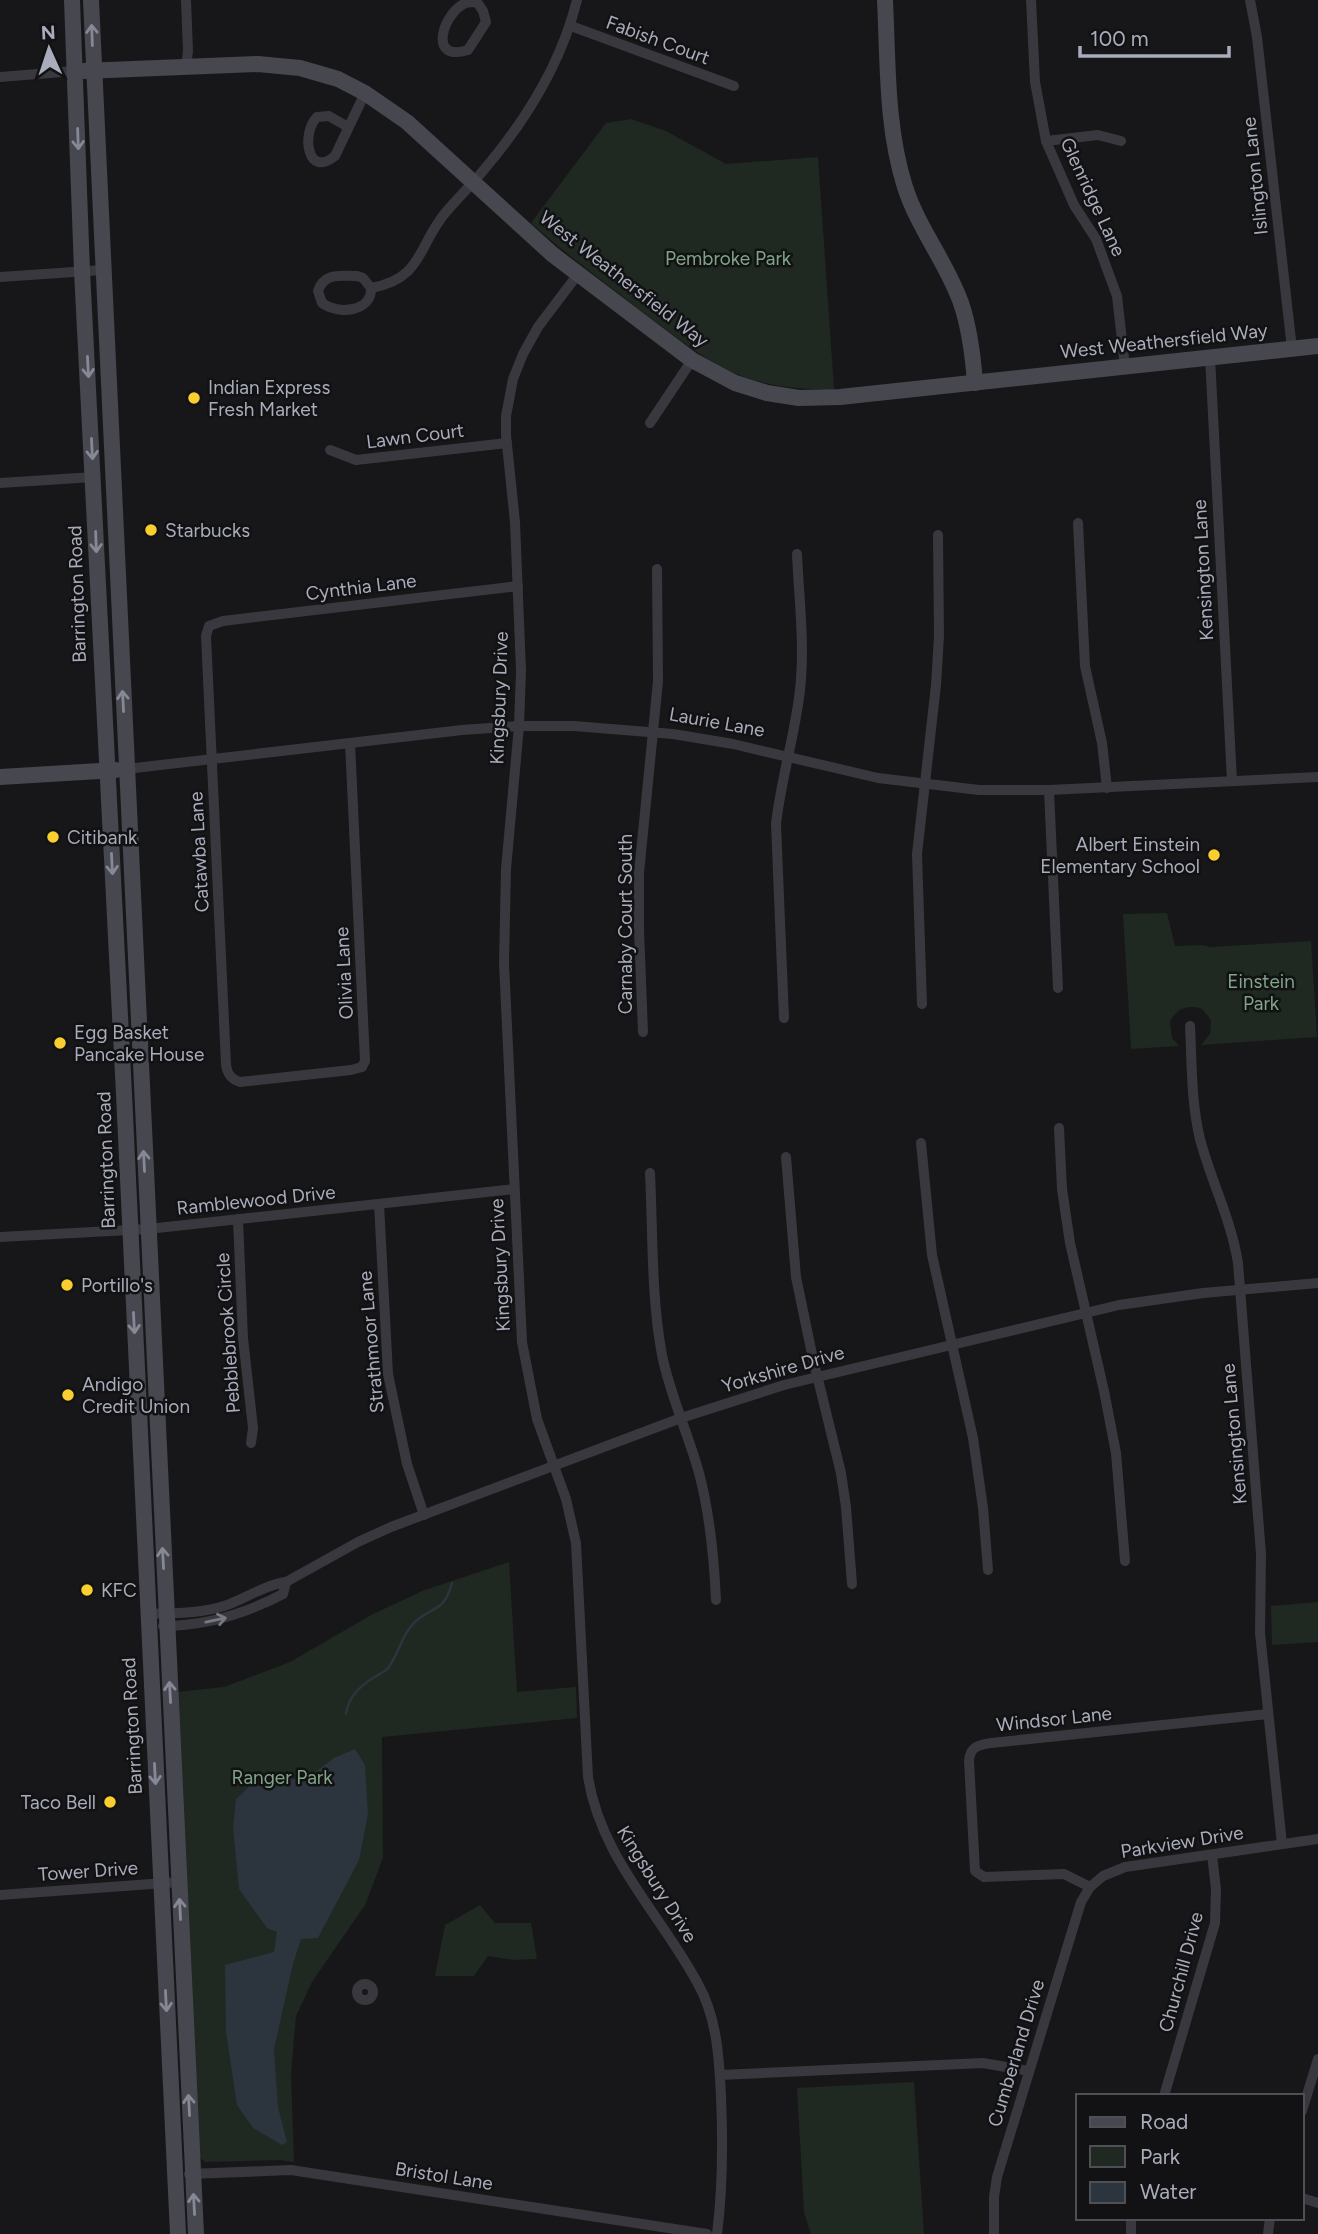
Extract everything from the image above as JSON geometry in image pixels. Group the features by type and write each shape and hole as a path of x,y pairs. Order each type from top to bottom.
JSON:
{"main road":[{"name":"Barrington Road","path":"72,0 82,271 178,2234"},
{"name":"Barrington Road","path":"91,0 196,2234"},
{"path":"885,0 892,114 899,165 906,190 961,303 970,341 975,383"},
{"name":"West Weathersfield Way","path":"75,71 258,64 300,68 338,79 365,93 407,122 578,274 691,360 735,383 767,393 799,398 840,397 1318,346"},
{"name":"Laurie Lane","path":"0,777 126,769"}],"street":[{"path":"186,0 186,67"},
{"path":"371,288 397,280 411,269 438,223 513,132 544,87 571,26 577,0"},
{"name":"Glenridge Lane","path":"1031,0 1038,105 1046,141 1074,205 1096,239 1117,296 1125,367"},
{"name":"Islington Lane","path":"1250,0 1257,37 1292,349"},
{"path":"477,1 486,22 468,50 457,54 449,51 442,44 441,35 455,11 466,3 477,1"},
{"name":"Fabish Court","path":"571,26 734,86"},
{"path":"0,76 75,71"},
{"path":"348,127 329,116 317,117 310,128 310,156 318,161 335,156 365,93"},
{"path":"1046,141 1098,135 1121,141"},
{"path":"0,277 103,270"},
{"name":"Kingsbury Drive","path":"578,274 538,327 523,354 510,390 506,416 521,654 519,726 508,831 504,926 505,996 524,1359 537,1419 570,1515 578,1557 588,1777 594,1808 620,1865 697,1982 713,2023 720,2075 724,2161 717,2234"},
{"path":"330,276 357,276 363,278 371,288 369,300 359,308 327,307 319,298 318,291 324,280 330,276"},
{"name":"Kensington Lane","path":"1210,358 1232,781"},
{"path":"650,423 691,360"},
{"name":"Lawn Court","path":"330,450 356,460 507,443"},
{"path":"0,483 93,477"},
{"path":"1078,523 1086,666 1102,743 1107,788"},
{"path":"922,1004 917,869 923,785 936,685 939,636 938,535"},
{"path":"784,1018 776,824 799,705 802,674 797,554"},
{"name":"Carnaby Court South","path":"643,1032 639,873 654,732 659,654 657,569"},
{"name":"Cynthia Lane","path":"209,626 223,621 517,586"},
{"name":"Catawba Lane","path":"209,626 206,636 226,1064 230,1078"},
{"name":"Laurie Lane","path":"126,769 462,730 519,726 584,726 654,732 733,744 878,778 923,785 990,790 1107,788 1318,777"},
{"name":"Olivia Lane","path":"230,1078 240,1082 351,1070 362,1067 365,1060 350,743"},
{"path":"1049,790 1058,988"},
{"name":"Kensington Lane","path":"1190,1026 1193,1098 1198,1128 1232,1233 1240,1289 1261,1554 1259,1633 1282,1844"},
{"path":"1059,1128 1066,1215 1116,1453 1125,1561"},
{"path":"921,1143 932,1255 976,1450 988,1570"},
{"path":"786,1157 796,1277 841,1473 852,1584"},
{"path":"650,1173 660,1343 667,1377 706,1505 714,1557 716,1600"},
{"name":"Ramblewood Drive","path":"0,1237 148,1229 514,1189"},
{"name":"Strathmoor Lane","path":"379,1205 388,1374 407,1464 424,1515"},
{"name":"Pebblebrook Circle","path":"238,1219 243,1338 253,1428 251,1443"},
{"name":"Yorkshire Drive","path":"148,1620 197,1624 234,1616 283,1594 286,1583 373,1534 681,1418 756,1393 1086,1312 1142,1301 1318,1283"},
{"name":"Windsor Lane","path":"1090,1887 1065,1874 984,1877 977,1874 974,1865 969,1761 970,1752 975,1747 991,1743 1268,1714"},
{"name":"Parkview Drive","path":"1090,1887 1103,1876 1125,1867 1318,1839"},
{"name":"Churchill Drive","path":"1165,2094 1215,1923 1216,1889 1212,1855"},
{"name":"Tower Drive","path":"0,1895 179,1882"},
{"name":"Cumberland Drive","path":"994,2234 997,2177 1081,1902 1090,1887"},
{"path":"1304,2104 1318,2059"},
{"path":"720,2075 974,2063 1004,2065 1029,2071"},
{"name":"Bristol Lane","path":"174,2175 291,2171 706,2234"}],"green space":[{"name":"Pembroke Park","path":"631,119 666,131 726,164 818,157 834,389 766,383 744,377 716,364 640,310 531,223 606,123"},
{"name":"Einstein Park","path":"1167,913 1175,946 1211,947 1311,941 1317,1037 1201,1045 1210,1034 1211,1020 1202,1009 1187,1007 1179,1011 1170,1022 1172,1038 1179,1046 1131,1049 1123,914"},
{"name":"Ranger Park","path":"509,1562 517,1692 576,1687 577,1718 382,1737 383,1858 365,1905 312,1982 296,2016 291,2073 294,2162 205,2162 199,2157 176,1692 224,1687 290,1662 371,1615 422,1591"},
{"path":"1318,1602 1318,1642 1272,1645 1271,1606"},
{"path":"480,1905 495,1923 531,1923 537,1959 514,1960 488,1956 474,1976 435,1976 445,1925"},
{"path":"914,2082 924,2234 811,2234 804,2212 797,2088"}],"water":[{"path":"355,1749 365,1765 368,1814 359,1860 318,1938 301,1939 274,2049 278,2107 287,2142 282,2145 253,2128 237,2105 226,2032 225,1965 274,1952 277,1932 267,1928 239,1889 233,1828 236,1799 254,1782 307,1778 334,1758"}],"waterway":[{"path":"346,1714 349,1702 356,1692 388,1668 411,1626 442,1604 452,1583"}],"place":[{"name":"Indian Express Fresh Market","path":"194,398"},
{"name":"Starbucks","path":"151,530"},
{"name":"Citibank","path":"53,837"},
{"name":"Albert Einstein Elementary School","path":"1214,855"},
{"name":"Egg Basket Pancake House","path":"60,1043"},
{"name":"Portillo's","path":"67,1285"},
{"name":"Andigo Credit Union","path":"68,1395"},
{"name":"KFC","path":"87,1590"},
{"name":"Taco Bell","path":"110,1802"}]}
